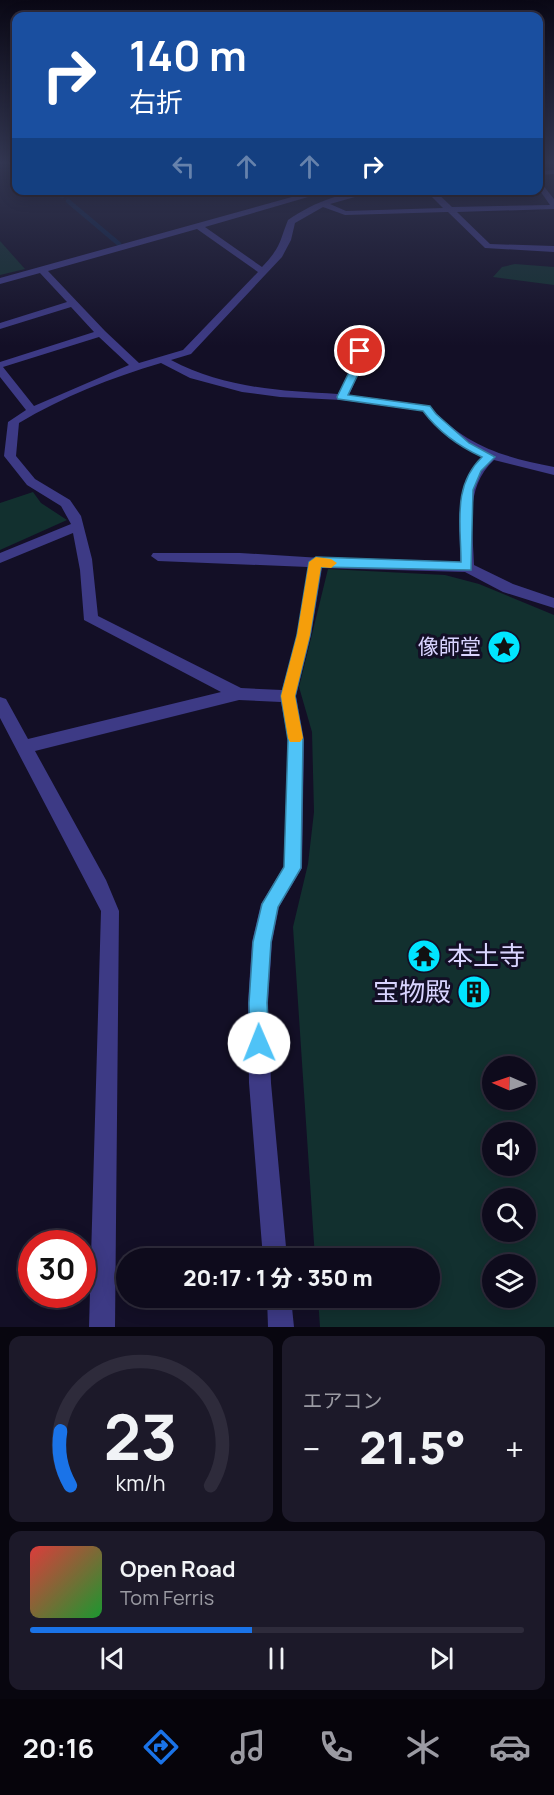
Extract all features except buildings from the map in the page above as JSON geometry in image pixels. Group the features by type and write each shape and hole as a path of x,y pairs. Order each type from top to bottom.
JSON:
{"street":[{"path":"0,281 210,223"},
{"path":"0,422 14,422 32,411 136,366 187,352 279,255 287,240 291,223"},
{"path":"463,223 488,246 554,249"},
{"path":"199,226 263,272"},
{"path":"42,269 101,333 136,366"},
{"path":"0,326 74,303"},
{"path":"32,411 0,368 101,333"},
{"path":"342,397 358,364 360,351"},
{"path":"162,360 194,376 242,389 280,394 342,397 426,408 432,417 465,445 490,457 554,471"},
{"path":"14,422 10,456 29,480 68,503 74,511 83,544 89,616 239,694"},
{"path":"467,567 467,490 476,470 490,457"},
{"path":"0,558 78,526"},
{"path":"158,556 467,567 508,588 554,603"},
{"path":"274,1248 260,1083 258,1003 262,942 270,904 292,868 296,740 288,696 304,635 316,562"},
{"path":"24,747 239,694 288,696"},
{"path":"0,704 99,886 110,911 102,1327"},
{"path":"280,1308 281,1327"}],"green space":[{"path":"0,241 25,269 0,275"},
{"path":"515,264 554,267 554,285 493,277 502,267"},
{"path":"33,492 41,503 67,520 0,550 0,503"},
{"name":"本土寺","path":"328,569 445,575 479,584 554,615 554,1327 320,1327 319,1308 440,1308 440,1248 314,1248 293,927 308,864 314,812 312,732 299,687"}],"waterway":[{"path":"94,223 119,244"}],"slow traffic":[{"path":"295,738 288,696 304,635 316,562 331,563"}],"place":[{"name":"像師堂","path":"504,647"},
{"name":"本土寺","path":"424,956"},
{"name":"宝物殿","path":"474,992"}],"route":[{"path":"259,1043 258,1003 262,942 270,904 292,868 296,740 288,696 304,635 316,562 467,567 467,490 476,470 490,457 465,445 432,417 426,408 342,397 358,364 360,351"}]}
